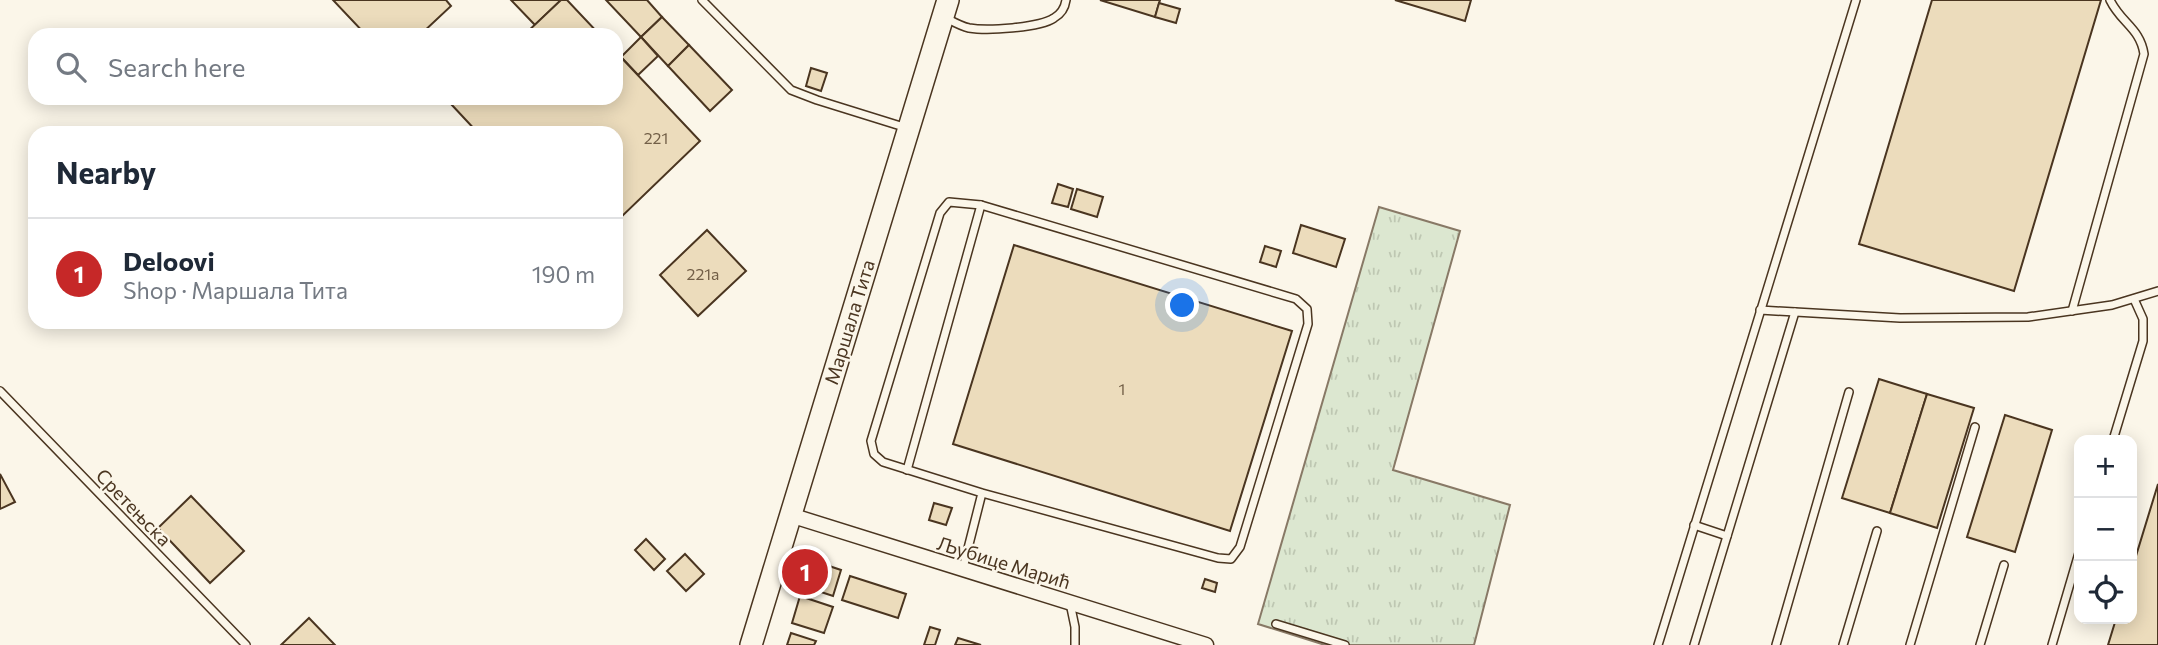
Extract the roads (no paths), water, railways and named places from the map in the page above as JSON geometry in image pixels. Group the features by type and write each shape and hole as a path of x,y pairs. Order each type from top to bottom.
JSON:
{"main road":[{"name":"Маршала Тита","path":"751,645 946,8"}],"street":[{"name":"Љубице Марић","path":"790,515 1206,645"}],"lane":[{"path":"702,0 791,90 908,128"},
{"path":"946,8 966,28 992,30 1054,18 1065,7 1066,0"},
{"path":"1658,645 1856,0"},
{"path":"2071,311 2144,54 2143,42 2135,30 2115,12 2110,0"},
{"path":"949,202 981,205 1296,299 1307,309 1308,324 1240,547 1231,559 1218,558 982,493 883,462 874,454 871,440 940,213 949,202"},
{"path":"907,470 981,205"},
{"path":"1760,310 1913,318 2028,317 2112,305 2158,291"},
{"path":"2115,435 2143,341 2143,319 2134,299"},
{"path":"1694,645 1795,312"},
{"name":"Сретењска","path":"0,391 246,645"},
{"path":"1776,645 1849,392"},
{"path":"1910,645 1975,427"},
{"path":"963,569 982,493"},
{"path":"1694,525 1727,536"},
{"path":"1843,645 1877,531"},
{"path":"2052,645 2077,561"},
{"path":"1980,645 2004,565"},
{"path":"1070,603 1075,627 1075,645"},
{"path":"1276,624 1345,645"}],"place":[{"name":"Deloovi","path":"805,572"}]}
